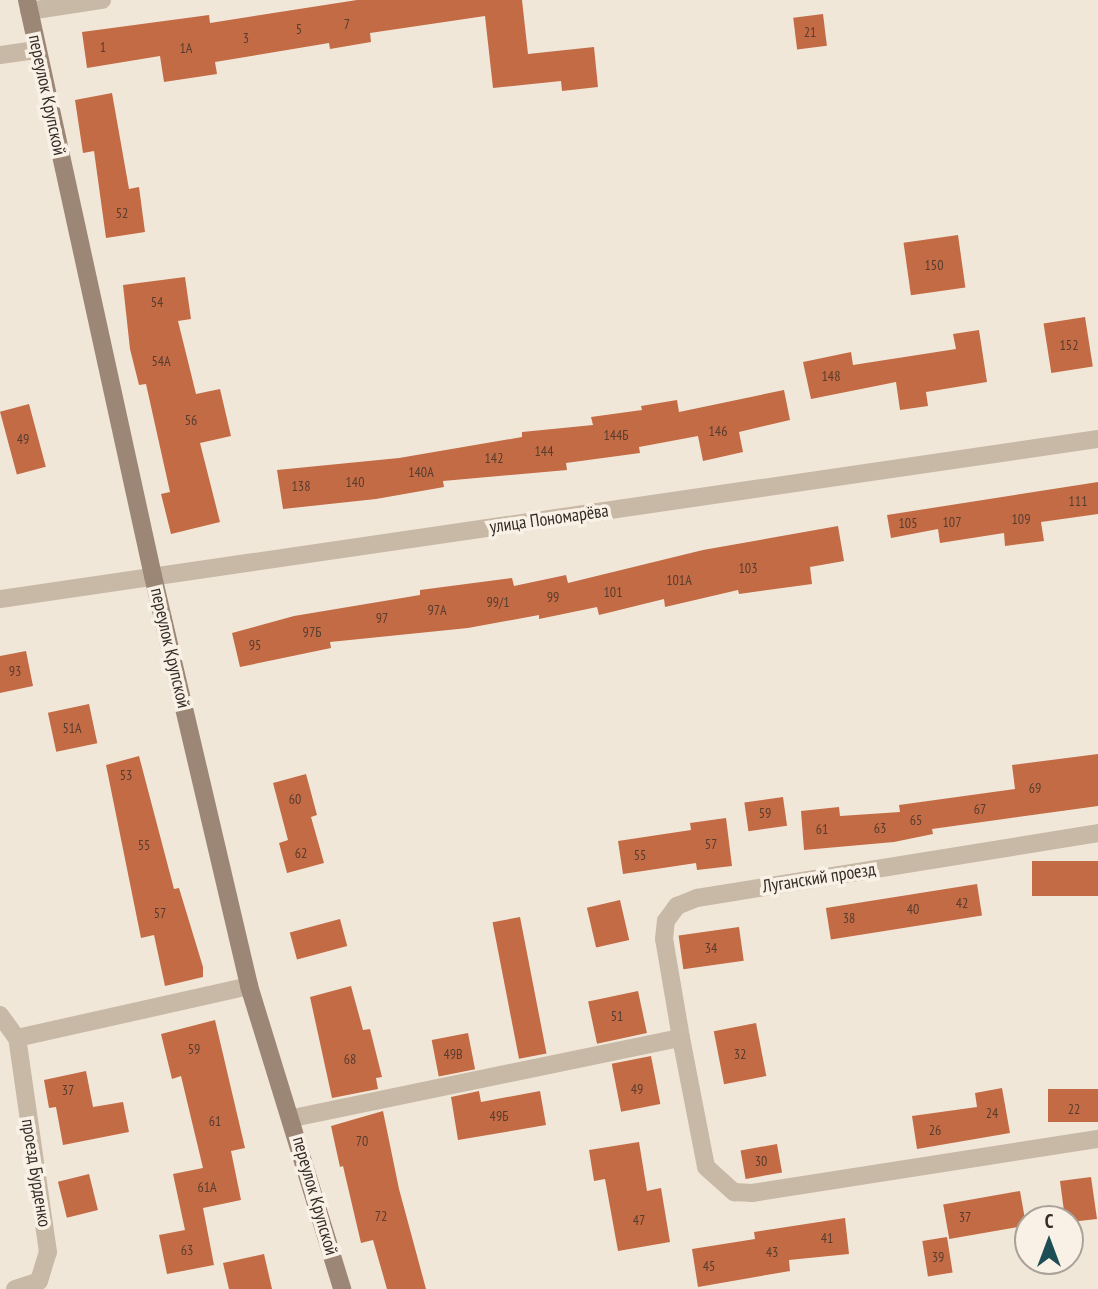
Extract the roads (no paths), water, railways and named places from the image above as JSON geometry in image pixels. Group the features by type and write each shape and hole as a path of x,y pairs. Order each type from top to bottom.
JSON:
{"street":[{"path":"28,6 102,0"},
{"name":"переулок Крупской","path":"28,6 153,576 249,986 293,1118 342,1289"},
{"path":"0,55 36,50"},
{"name":"улица Пономарёва","path":"0,598 1098,439"},
{"name":"Луганский проезд","path":"1098,833 697,898 677,906 666,921 664,939 706,1167 734,1192 752,1193 1098,1139"},
{"path":"17,1038 249,986"},
{"name":"проезд Бурденко","path":"0,1015 17,1038 48,1252 39,1281 15,1289"},
{"path":"293,1118 681,1038"}]}
